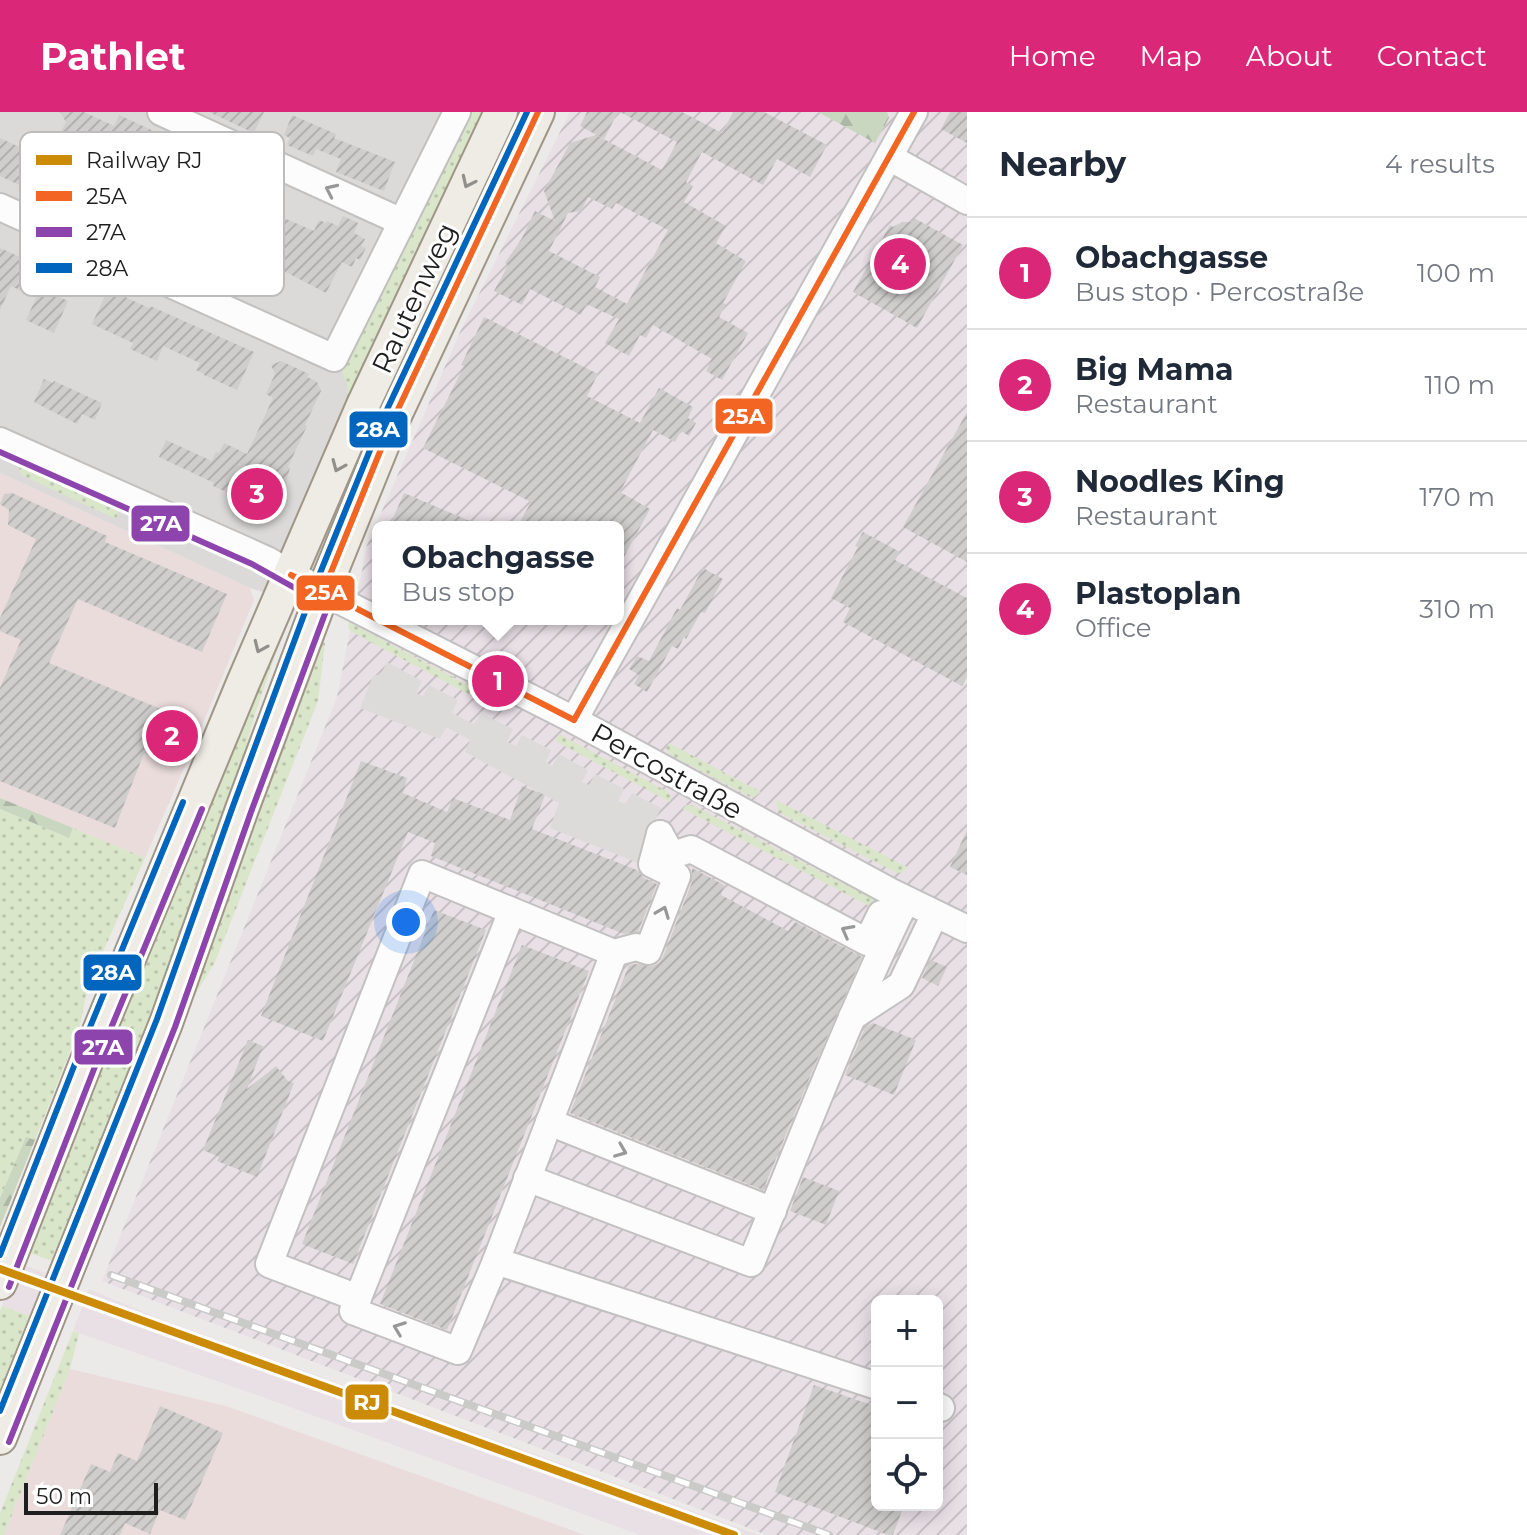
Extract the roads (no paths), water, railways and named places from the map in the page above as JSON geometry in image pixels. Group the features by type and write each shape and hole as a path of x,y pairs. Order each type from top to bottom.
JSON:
{"main road":[{"name":"Rautenweg","path":"0,1283 80,1078 243,683 363,405 501,112"},
{"name":"Rautenweg","path":"0,1438 166,1023 323,592 392,422 538,112"}],"street":[{"path":"161,112 205,132"},
{"name":"Rautenweg","path":"197,296 334,358 457,112"},
{"path":"574,720 914,112"},
{"path":"889,157 967,201"},
{"path":"284,168 402,222"},
{"name":"Rautenweg","path":"0,207 20,216"},
{"name":"Percostraße","path":"0,441 256,555 372,617"},
{"name":"Percostraße","path":"388,625 574,720 898,896 967,929"},
{"path":"358,1298 269,1264 422,874 614,953 636,947 648,951 677,876 652,864 660,834 669,850 676,854 691,849 867,942 898,896"},
{"path":"527,1178 751,1263 874,966 898,896"},
{"path":"512,911 353,1311 458,1351 496,1261 614,953"},
{"path":"852,1017 901,985 935,914"},
{"path":"549,1122 773,1211"},
{"path":"496,1261 871,1384"}],"railway":[{"path":"111,1275 829,1535"}],"rail line":[{"name":"RJ","path":"0,1269 734,1535"}],"place":[{"name":"Plastoplan","path":"900,264"},
{"name":"Noodles King","path":"257,494"},
{"name":"Obachgasse","path":"498,681"},
{"name":"Big Mama","path":"172,736"}]}
